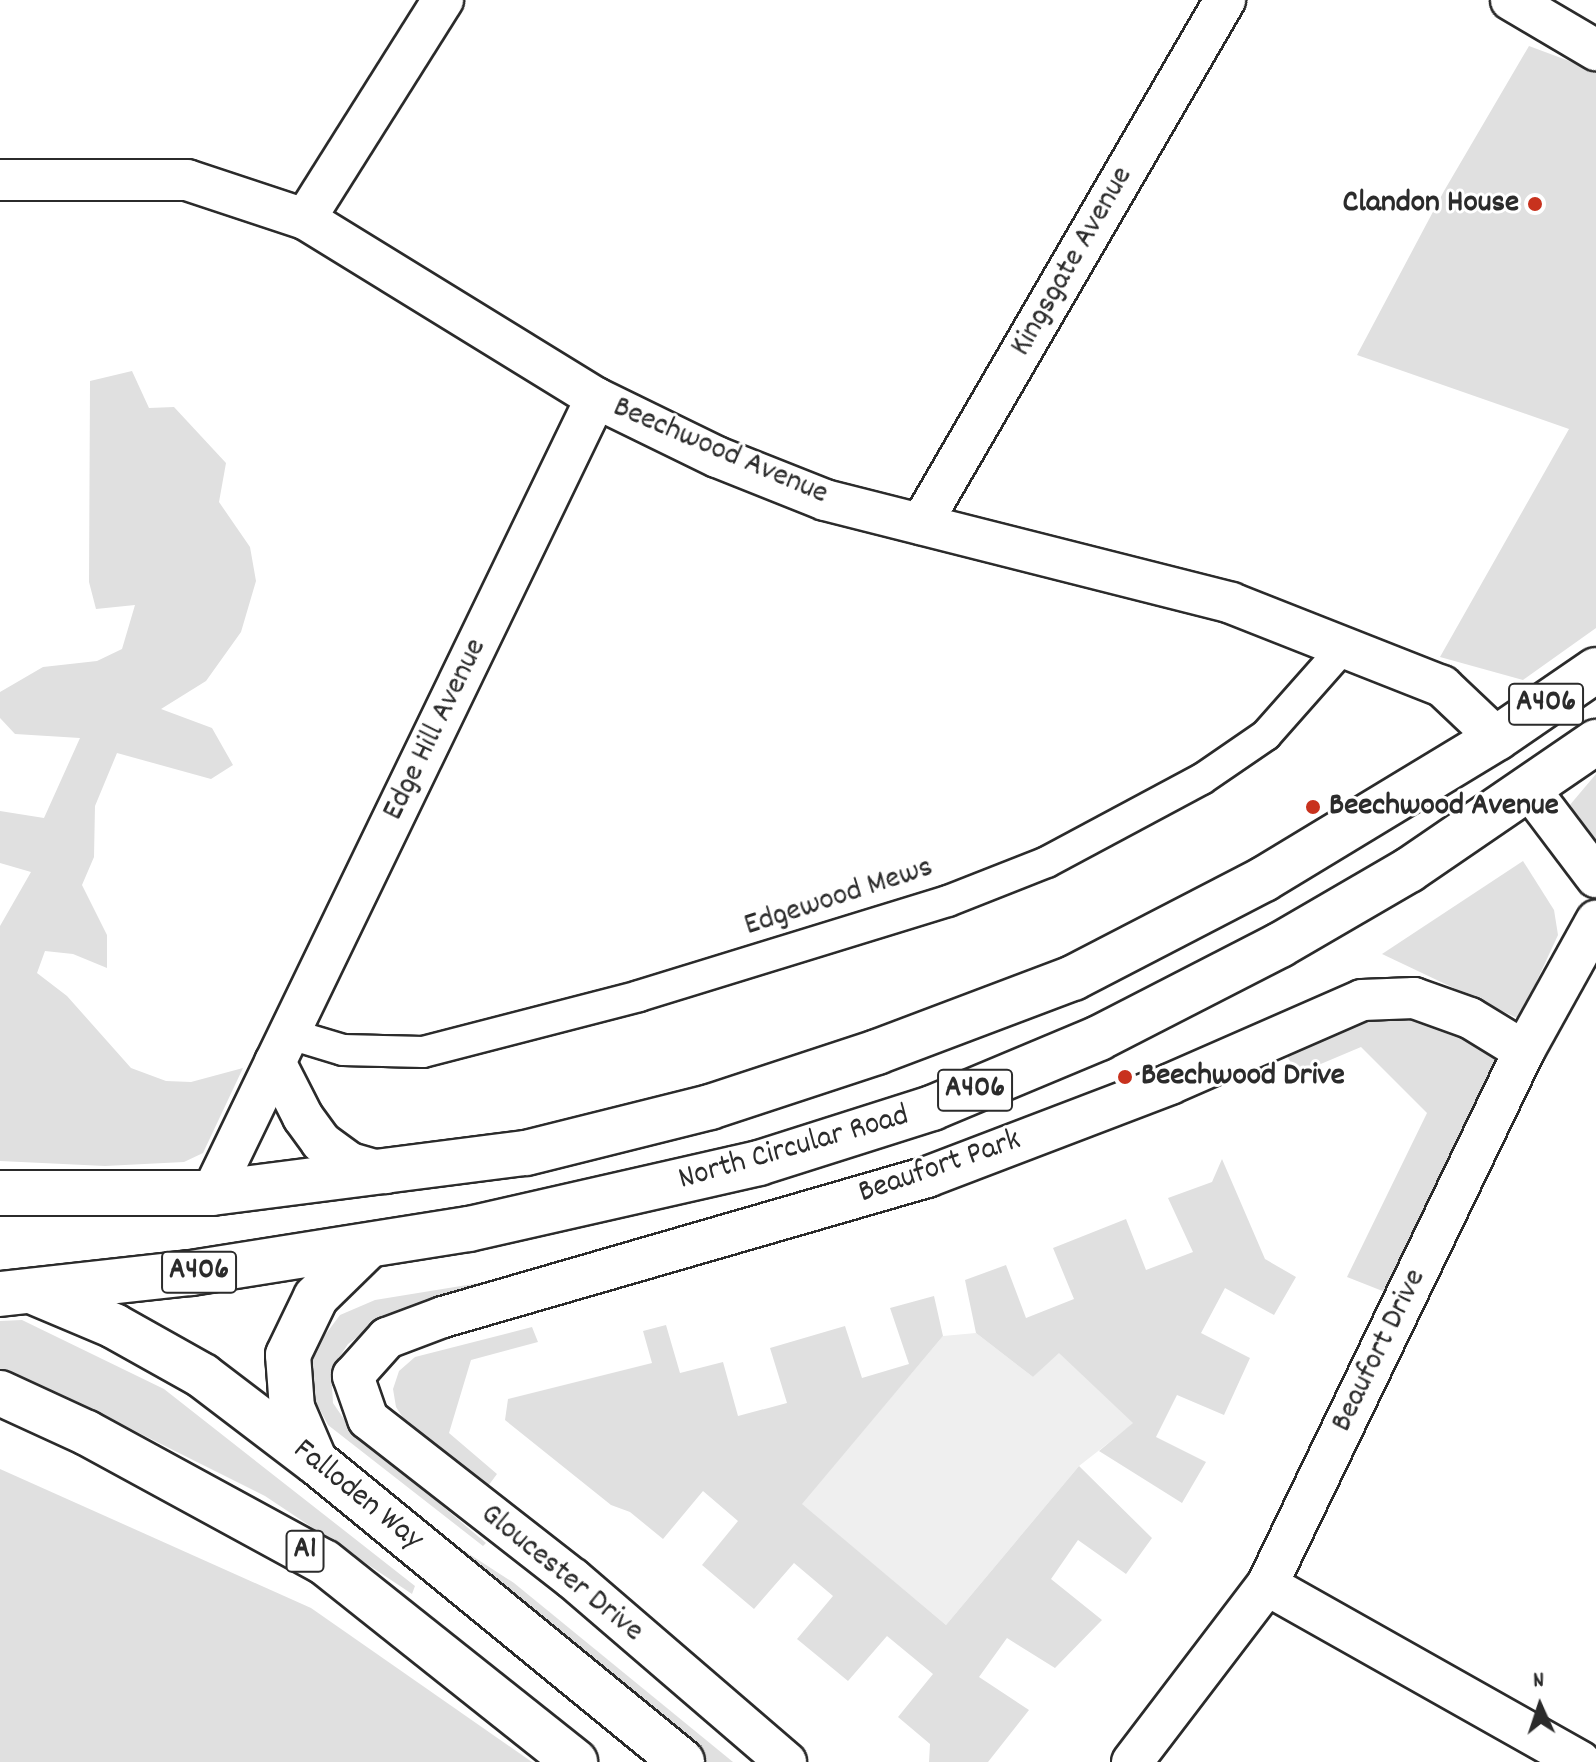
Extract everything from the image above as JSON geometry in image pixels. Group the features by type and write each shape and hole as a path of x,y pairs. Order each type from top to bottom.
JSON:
{"highway":[{"name":"North Circular Road","path":"0,1193 212,1193 386,1173 526,1153 710,1107 877,1052 1073,978 1264,879 1497,738 1596,670"},
{"name":"North Circular Road","path":"11,1288 364,1250 627,1197 759,1163 932,1108 1099,1038 1280,945 1531,791 1596,742"},
{"path":"316,1462 292,1408 288,1355 316,1297 364,1250"},
{"name":"Falloden Way","path":"11,1288 176,1359 316,1462 682,1762"},
{"name":"A1","path":"0,1393 87,1433 324,1562 575,1762"}],"street":[{"path":"305,219 443,0"},
{"name":"Kingsgate Avenue","path":"921,524 1225,0"},
{"path":"1511,0 1596,50"},
{"name":"Beechwood Avenue","path":"0,180 187,180 305,219 596,398 717,457 812,495 1231,603 1442,686 1497,738"},
{"name":"Edge Hill Avenue","path":"212,1193 596,398"},
{"name":"Edgewood Mews","path":"283,1048 423,1052 817,945 948,901 1047,862 1202,779 1266,735 1343,648"},
{"path":"1531,791 1596,877"},
{"name":"Beaufort Drive","path":"1132,1762 1267,1585 1524,1051 1596,921"},
{"name":"Beaufort Park","path":"353,1376 387,1338 443,1317 927,1177 1170,1084 1362,1000 1414,998 1470,1018 1524,1051"},
{"path":"283,1048 321,1142 350,1163 386,1173"},
{"name":"Gloucester Drive","path":"353,1376 368,1419 573,1579 786,1762"},
{"path":"1267,1585 1581,1762"}],"shaded area":[{"path":"1529,46 1596,71 1596,628 1523,680 1440,657 1569,429 1357,355 1444,191"},
{"path":"132,371 149,408 174,407 226,463 219,502 250,547 256,581 241,632 206,681 161,709 212,728 233,765 211,779 117,753 95,806 94,857 82,885 107,935 107,968 73,954 45,951 37,973 67,996 131,1068 166,1081 191,1082 243,1068 203,1153 184,1162 105,1166 0,1161 0,926 31,872 0,863 0,811 44,818 80,738 15,734 0,718 0,692 43,667 97,661 122,649 135,605 96,609 89,582 90,381"},
{"path":"1596,774 1596,847 1575,830 1569,806"},
{"path":"1523,861 1554,910 1558,935 1519,1019 1382,954"},
{"path":"1419,1011 1499,1060 1385,1292 1347,1277 1427,1113 1361,1047 1297,1074 1286,1054 1371,1012"},
{"path":"1222,1159 1265,1259 1296,1277 1274,1315 1225,1288 1201,1333 1250,1358 1224,1415 1177,1395 1156,1437 1206,1462 1182,1503 1099,1451 1133,1423 1059,1353 1033,1377 976,1333 965,1280 1006,1265 1026,1318 1074,1299 1053,1248 1126,1219 1146,1270 1193,1252 1168,1198 1212,1182"},
{"path":"534,1274 378,1322 348,1344 331,1370 333,1403 350,1428 486,1543 483,1546 328,1425 310,1391 310,1355 340,1315 375,1300"},
{"path":"934,1296 943,1336 802,1504 946,1625 1079,1466 1152,1538 1126,1574 1078,1540 1051,1579 1102,1620 1055,1668 1007,1638 979,1677 1029,1710 988,1762 929,1762 930,1744 898,1717 933,1674 887,1636 848,1681 797,1639 833,1596 794,1563 754,1609 702,1565 738,1521 703,1491 663,1539 630,1512 611,1505 505,1420 508,1399 652,1363 643,1331 666,1325 680,1373 723,1362 738,1416 787,1403 770,1348 845,1326 862,1378 909,1364 890,1308"},
{"path":"22,1320 164,1389 415,1586 412,1594 265,1496 73,1400 0,1372 0,1321"},
{"path":"532,1327 538,1342 471,1360 449,1433 497,1474 488,1486 407,1424 396,1407 393,1389 399,1371 415,1357"},
{"path":"976,1333 1033,1377 1059,1352 1134,1423 1079,1466 946,1625 801,1504 943,1336"},
{"path":"0,1469 311,1608 532,1762 0,1762"},
{"path":"432,1530 514,1583 733,1762 706,1762"}],"place":[{"name":"Clandon House","path":"1535,204"},
{"name":"Beechwood Avenue","path":"1313,807"},
{"name":"Beechwood Drive","path":"1125,1077"}]}
